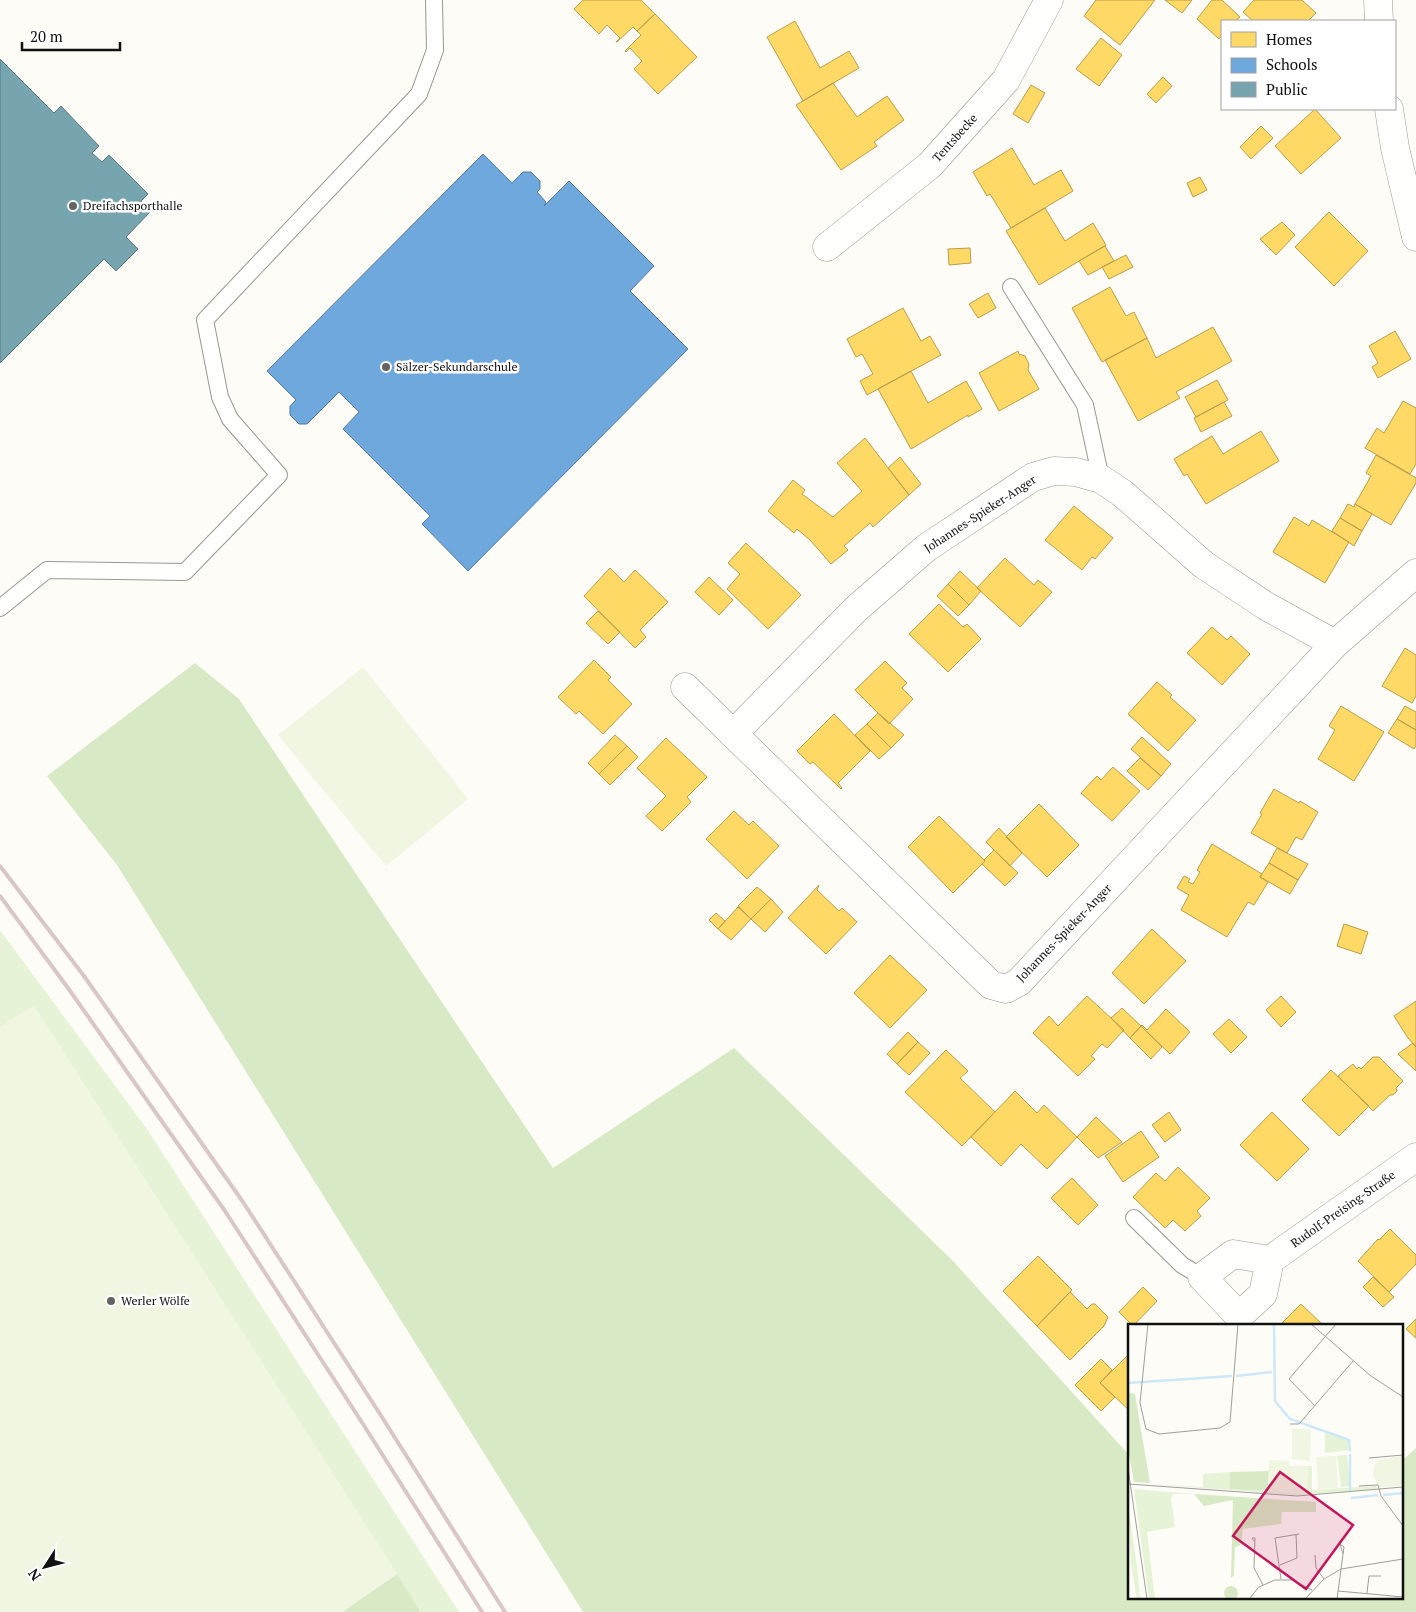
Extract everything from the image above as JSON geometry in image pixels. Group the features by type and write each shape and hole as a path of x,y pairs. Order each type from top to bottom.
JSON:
{"street":[{"name":"Tentsbecke","path":"827,247 930,165 943,151 1006,80 1049,0"},
{"path":"1378,0 1379,20"},
{"path":"1389,110 1416,237"},
{"name":"Johannes-Spieker-Anger","path":"733,734 856,609 926,548 1033,477 1054,471 1076,472 1101,478 1122,493 1204,565 1266,606 1335,644"},
{"name":"Johannes-Spieker-Anger","path":"685,687 991,985 1006,989 1020,982 1335,644 1416,572"},
{"name":"Rudolf-Preising-Straße","path":"1270,1260 1416,1157"},
{"path":"1233,1254 1270,1260 1263,1294 1239,1321 1202,1277 1233,1254"}],"lane":[{"path":"0,608 47,570 185,572 279,475 230,419 220,397 205,320 419,94 435,50 434,0"},
{"path":"1011,287 1085,405 1101,478"},
{"path":"1134,1218 1182,1265 1202,1277"}],"green space":[{"path":"195,663 239,699 553,1168 734,1048 953,1261 1128,1454 1128,1600 1404,1600 1404,1459 1416,1448 1416,1612 583,1612 117,865 47,776"},
{"path":"363,667 468,799 386,866 278,735"},
{"path":"0,930 147,1129 459,1612 421,1612 34,1006 0,1027"},
{"name":"Werler Wölfe","path":"34,1006 397,1574 342,1612 0,1612 0,1027"},
{"path":"397,1574 421,1612 342,1612"}],"building: Homes":[{"path":"583,0 641,0 655,14 637,31 633,27 616,42 620,38 607,25 599,34 574,9"},
{"path":"1096,0 1155,0 1120,45 1084,16"},
{"path":"1165,0 1192,0 1182,13"},
{"path":"1212,0 1222,0 1240,17 1236,20 1221,20 1221,36 1219,39 1197,19"},
{"path":"1254,0 1302,0 1316,13 1309,20 1252,20 1243,12"},
{"path":"655,14 697,57 658,94 634,69 642,61 630,48 625,51 641,35 637,31"},
{"path":"795,21 820,68 849,51 859,68 803,101 767,37"},
{"path":"1101,38 1122,55 1099,86 1076,69"},
{"path":"1163,77 1172,86 1156,103 1147,94"},
{"path":"833,83 857,117 887,96 904,120 874,142 877,146 841,170 796,105"},
{"path":"1031,85 1045,93 1028,123 1013,114"},
{"path":"1314,110 1341,138 1301,174 1275,146"},
{"path":"1261,126 1273,138 1251,159 1240,147"},
{"path":"1012,148 1034,185 1061,170 1073,191 1011,228 990,194 987,196 973,172"},
{"path":"1200,177 1207,190 1193,197 1187,183"},
{"path":"1045,208 1065,241 1093,223 1106,245 1039,285 1006,231"},
{"path":"1329,212 1368,251 1334,286 1295,247"},
{"path":"1282,222 1295,235 1276,255 1260,239"},
{"path":"1105,246 1114,261 1088,275 1079,261"},
{"path":"970,248 971,263 949,265 948,249"},
{"path":"1126,255 1133,267 1109,279 1102,267"},
{"path":"1110,287 1126,316 1134,312 1147,338 1102,362 1072,308"},
{"path":"988,293 996,308 978,318 969,304"},
{"path":"903,308 921,341 930,336 941,355 867,395 860,381 873,374 862,354 856,357 847,339"},
{"path":"1213,327 1232,361 1176,392 1180,398 1138,421 1105,360 1147,338 1156,358"},
{"path":"1395,331 1411,359 1378,378 1372,367 1378,363 1369,346"},
{"path":"1018,351 1019,354 1025,356 1029,364 1028,370 1039,389 999,411 979,373"},
{"path":"911,371 928,403 966,381 982,409 968,417 968,415 911,449 878,389"},
{"path":"1217,380 1228,400 1196,417 1185,397"},
{"path":"1403,401 1416,408 1416,464 1410,474 1365,448 1377,428 1384,433"},
{"path":"1224,402 1232,416 1201,432 1194,418"},
{"path":"1261,431 1279,461 1206,504 1187,474 1184,476 1174,459 1212,436 1223,454"},
{"path":"865,438 909,495 873,527 870,523 844,546 848,550 831,564 810,540 797,529 794,533 768,511 793,480 805,490 802,494 833,517 862,491 837,463"},
{"path":"1376,455 1416,478 1416,483 1391,525 1355,504 1371,476 1366,473"},
{"path":"900,457 921,484 909,495 888,468"},
{"path":"1348,504 1354,507 1355,504 1372,514 1362,531 1340,518"},
{"path":"1074,506 1113,538 1095,559 1092,557 1082,570 1045,540"},
{"path":"1294,517 1309,526 1312,520 1349,542 1325,583 1273,552"},
{"path":"1340,518 1362,531 1354,546 1332,531"},
{"path":"746,543 801,595 768,629 727,589 740,574 728,563"},
{"path":"1005,558 1034,585 1038,580 1052,592 1020,627 977,588"},
{"path":"610,568 624,582 635,570 668,602 640,630 646,637 635,648 584,596"},
{"path":"960,571 981,591 969,605 948,584"},
{"path":"709,577 733,600 719,615 695,592"},
{"path":"948,584 969,605 958,616 937,596"},
{"path":"939,604 963,627 967,624 981,639 948,672 909,634"},
{"path":"598,611 620,632 608,644 586,623"},
{"path":"1212,627 1227,640 1231,636 1250,654 1222,685 1187,653"},
{"path":"1405,648 1416,655 1416,696 1412,703 1382,686"},
{"path":"594,660 611,677 608,680 632,704 603,734 579,711 576,714 558,697"},
{"path":"885,661 907,683 902,688 913,699 889,724 855,690"},
{"path":"1157,682 1172,695 1170,697 1196,720 1168,751 1128,714"},
{"path":"1341,706 1384,732 1354,781 1318,759 1335,730 1329,726"},
{"path":"1405,706 1416,712 1416,730 1397,719"},
{"path":"878,713 904,735 891,748 867,724"},
{"path":"834,714 870,751 838,783 841,789 813,762 810,764 797,751"},
{"path":"1397,719 1416,730 1416,746 1414,749 1388,733"},
{"path":"867,724 891,748 879,759 855,735"},
{"path":"615,735 627,746 599,774 588,763"},
{"path":"1142,737 1171,764 1161,776 1131,749"},
{"path":"666,738 707,777 687,797 691,802 662,831 646,816 666,796 637,768"},
{"path":"627,746 638,757 610,785 599,774"},
{"path":"1140,758 1161,776 1148,790 1127,771"},
{"path":"1113,767 1140,791 1112,821 1081,793 1097,776 1101,780"},
{"path":"1274,789 1318,812 1302,840 1296,837 1287,853 1251,833"},
{"path":"1039,804 1079,845 1047,877 1006,837"},
{"path":"734,811 749,825 753,821 779,846 747,879 706,839"},
{"path":"939,816 985,861 953,893 908,847"},
{"path":"999,828 1022,853 1010,866 986,842"},
{"path":"1212,844 1262,874 1260,877 1268,882 1254,905 1248,902 1227,937 1181,910 1189,895 1177,888 1184,876 1190,879 1188,882 1193,884 1200,872 1197,870"},
{"path":"1277,848 1308,864 1298,880 1269,863"},
{"path":"994,850 1018,873 1005,886 982,864"},
{"path":"1269,863 1298,880 1290,894 1260,877"},
{"path":"819,885 817,890 839,911 842,908 857,922 826,954 788,918"},
{"path":"757,887 771,899 751,919 738,906"},
{"path":"771,899 783,912 765,932 751,919"},
{"path":"738,907 751,919 731,940 718,929"},
{"path":"716,913 725,921 718,929 709,920"},
{"path":"1344,924 1368,932 1361,954 1337,946"},
{"path":"1152,929 1186,961 1144,1004 1112,973"},
{"path":"890,955 927,990 890,1028 854,993"},
{"path":"1087,996 1124,1030 1107,1048 1102,1044 1091,1056 1095,1059 1078,1076 1033,1033 1049,1016 1058,1026"},
{"path":"1281,996 1296,1012 1281,1027 1266,1010"},
{"path":"1416,1001 1416,1047 1394,1016"},
{"path":"1122,1008 1141,1026 1130,1038 1111,1018"},
{"path":"1166,1009 1190,1032 1170,1054 1141,1026 1147,1030"},
{"path":"1229,1019 1247,1037 1231,1053 1213,1034"},
{"path":"1141,1026 1162,1047 1151,1059 1130,1038"},
{"path":"908,1032 918,1042 897,1064 887,1054"},
{"path":"918,1042 930,1053 909,1075 897,1064"},
{"path":"1413,1043 1416,1047 1416,1071 1398,1054"},
{"path":"946,1050 968,1071 960,1078 995,1112 962,1146 905,1092"},
{"path":"1373,1057 1379,1057 1403,1081 1396,1088 1397,1091 1393,1095 1390,1095 1373,1111 1338,1076 1353,1064 1357,1069 1359,1067 1361,1069"},
{"path":"1331,1070 1369,1106 1339,1136 1302,1100"},
{"path":"1015,1091 1037,1113 1044,1105 1077,1137 1047,1169 1021,1144 1001,1166 971,1137"},
{"path":"1169,1112 1181,1130 1165,1142 1152,1125"},
{"path":"1272,1112 1309,1149 1277,1181 1240,1145"},
{"path":"1096,1117 1122,1142 1098,1158 1077,1137"},
{"path":"1141,1131 1159,1157 1123,1182 1105,1156"},
{"path":"1178,1167 1210,1198 1197,1211 1201,1216 1185,1231 1173,1220 1165,1228 1133,1197 1156,1173 1165,1181"},
{"path":"1072,1178 1098,1205 1078,1225 1051,1198"},
{"path":"1390,1229 1416,1255 1416,1264 1389,1292 1358,1261"},
{"path":"1038,1256 1072,1290 1037,1326 1003,1291"},
{"path":"1373,1277 1394,1297 1383,1307 1363,1287"},
{"path":"1143,1287 1157,1301 1135,1324 1131,1324 1119,1312"},
{"path":"1070,1292 1087,1309 1092,1304 1095,1304 1108,1317 1104,1326 1070,1360 1037,1326"},
{"path":"1301,1304 1322,1324 1281,1324"},
{"path":"1416,1319 1416,1338 1406,1329"},
{"path":"1128,1355 1128,1409 1100,1383"},
{"path":"1101,1359 1112,1370 1100,1383 1115,1397 1101,1411 1075,1385"}],"building: Schools":[{"path":"483,154 512,183 523,172 531,172 540,181 540,189 537,192 546,202 544,206 569,181 654,266 630,291 688,349 468,571 422,524 430,516 343,429 359,412 339,392 307,424 299,424 290,415 290,406 296,400 267,371"}],"building: Public":[{"name":"Dreifachsporthalle","path":"0,59 54,113 61,106 99,146 92,153 102,162 109,155 148,194 141,201 151,211 126,237 138,249 116,271 104,259 0,363"}],"railway":[{"path":"0,866 84,976 243,1202 505,1612"},
{"path":"0,896 68,988 225,1211 482,1612"}],"place":[{"name":"Dreifachsporthalle","path":"73,206"},
{"name":"Sälzer-Sekundarschule","path":"386,367"},
{"name":"Werler Wölfe","path":"111,1301"}]}
